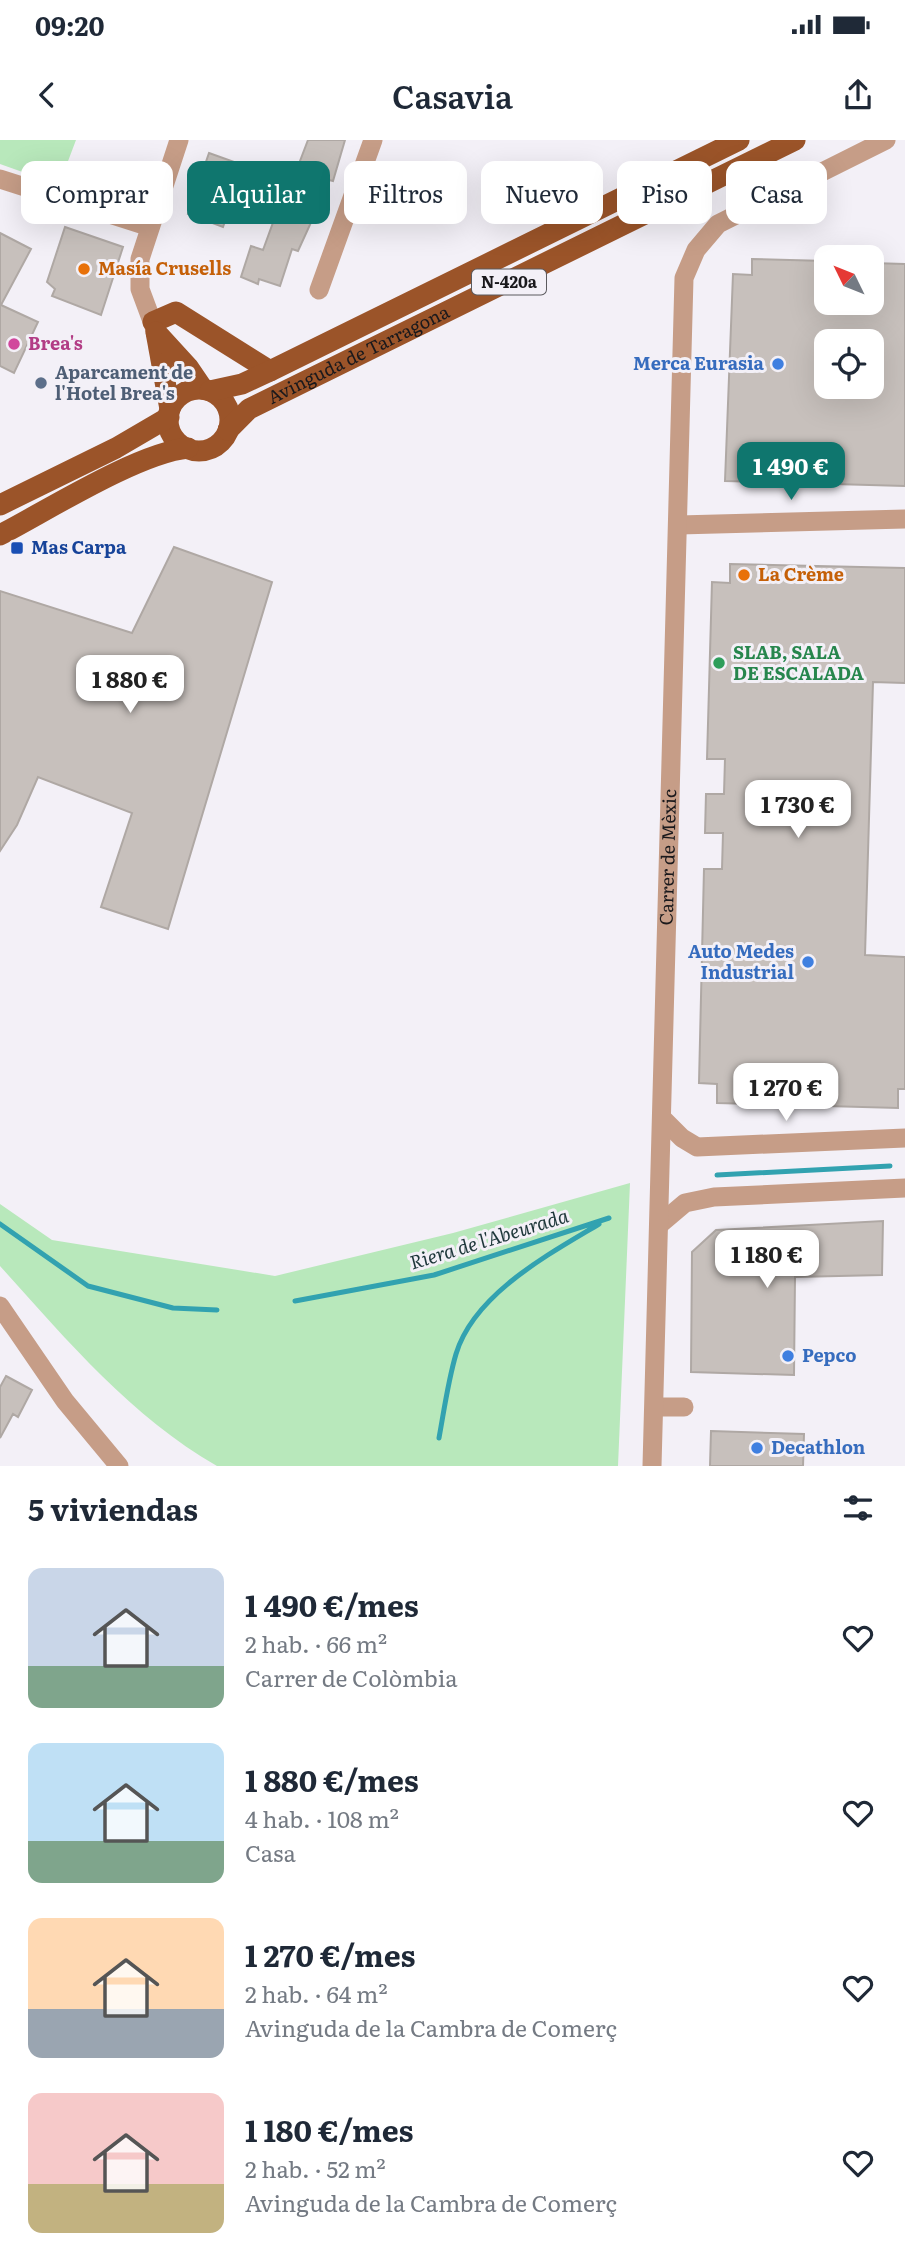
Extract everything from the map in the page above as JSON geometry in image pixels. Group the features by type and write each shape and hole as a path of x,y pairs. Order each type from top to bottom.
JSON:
{"main road":[{"name":"Avinguda de Tarragona","path":"206,390 242,384 270,371 739,140"},
{"name":"Avinguda de Tarragona","path":"228,430 249,409 795,140"},
{"path":"154,327 176,312 187,316 228,347 270,371"},
{"path":"154,327 206,390 226,404 230,419 228,430"},
{"path":"154,327 173,436 188,448"},
{"name":"N-420a","path":"0,505 116,448 169,413 183,393 206,390"},
{"name":"N-420a","path":"0,535 170,450 212,447 220,442 228,430"}],"street":[{"path":"154,327 140,289 140,259 179,140"},
{"path":"319,290 373,140"},
{"name":"Carrer de Mèxic","path":"652,1466 684,278 695,250 718,224 886,140"},
{"path":"0,179 150,227"},
{"path":"679,525 905,519"},
{"path":"662,1118 682,1138 697,1147 905,1138"},
{"path":"659,1226 685,1203 714,1197 905,1188"},
{"path":"0,1306 65,1401 119,1466"},
{"path":"654,1407 684,1407"}],"green space":[{"path":"0,140 76,140 68,161 21,161 21,171 0,164"},
{"path":"630,1183 618,1466 217,1466 185,1446 128,1400 75,1348 0,1266 0,1204 52,1240 275,1276 453,1233"}],"building":[{"path":"308,140 345,140 333,181 330,180 330,161 300,161"},
{"path":"209,153 232,161 206,161"},
{"path":"272,224 310,224 298,251 292,249 280,286 259,279 258,284 241,277 251,246 263,250"},
{"name":"Masía Crusells","path":"65,227 123,247 101,315 52,296 55,289 47,282"},
{"path":"0,233 31,249 1,305 38,322 14,373 0,366"},
{"name":"Merca Eurasia","path":"752,259 814,261 814,315 884,315 884,263 905,264 905,486 725,481 733,274 752,275"},
{"path":"174,547 272,582 168,929 101,907 132,813 38,777 17,825 0,851 0,591 132,633"},
{"path":"730,564 905,568 905,683 873,682 865,955 905,957 905,1089 898,1089 898,1108 717,1103 717,1084 699,1083 704,869 722,869 723,833 705,833 706,794 724,794 725,759 707,759 712,582 730,583"},
{"path":"883,1221 882,1275 795,1277 794,1375 691,1372 692,1252 716,1230"},
{"path":"6,1376 32,1390 18,1417 13,1414 0,1438 0,1387"},
{"name":"Decathlon","path":"711,1431 804,1434 803,1466 710,1466"}],"waterway":[{"name":"Riera de l'Abeurada","path":"717,1175 890,1166"},
{"name":"Riera de l'Abeurada","path":"295,1301 434,1275 609,1218"},
{"name":"Riera de l'Abeurada","path":"0,1224 88,1286 173,1308 217,1310"},
{"path":"439,1438 456,1354 465,1332 479,1313 496,1294 537,1262 599,1224"}],"place":[{"name":"Masía Crusells","path":"84,269"},
{"name":"Brea's","path":"14,344"},
{"name":"Merca Eurasia","path":"778,364"},
{"name":"Aparcament de l'Hotel Brea's","path":"41,383"},
{"name":"Mas Carpa","path":"17,548"},
{"name":"La Crème","path":"744,575"},
{"name":"SLAB, SALA DE ESCALADA","path":"719,663"},
{"name":"Auto Medes Industrial","path":"808,962"},
{"name":"Pepco","path":"788,1356"},
{"name":"Decathlon","path":"757,1448"}]}
